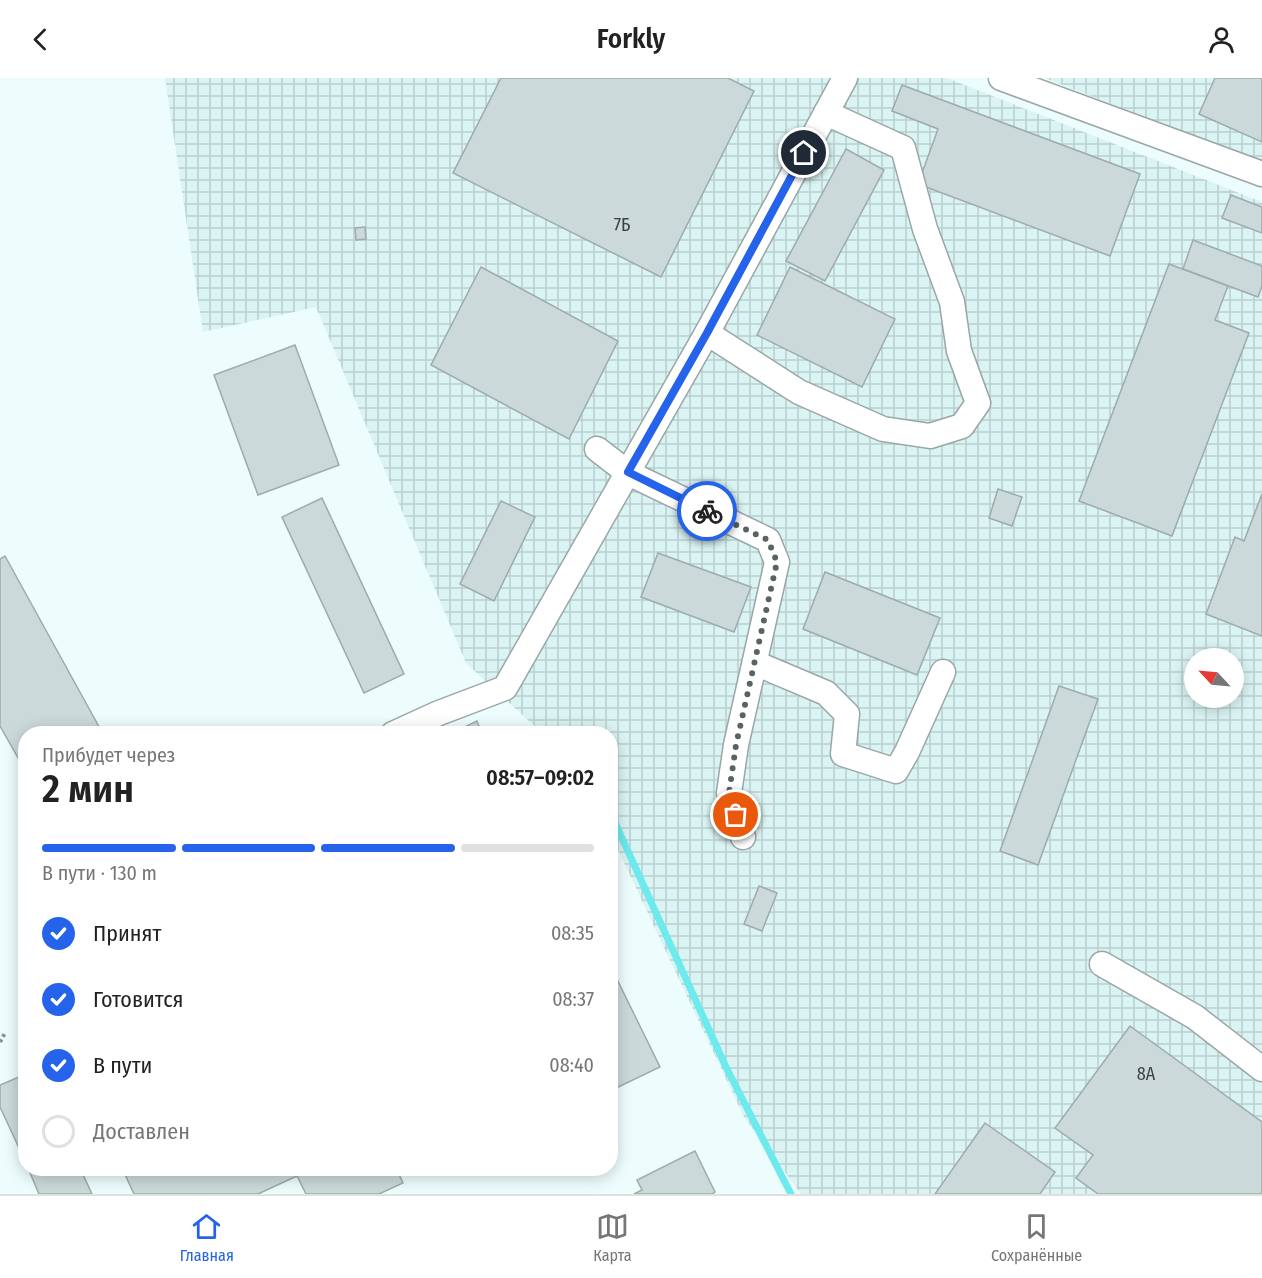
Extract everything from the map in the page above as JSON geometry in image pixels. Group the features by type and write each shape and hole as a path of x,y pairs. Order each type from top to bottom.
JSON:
{"street":[{"path":"411,726 505,688 707,333 844,78"},
{"path":"1001,78 1262,174"},
{"path":"707,333 799,392 883,429 930,436 962,426 978,403 959,351 952,302 925,229 903,148 826,113"},
{"path":"597,449 628,472 768,540 777,562 736,745 729,793 743,837"},
{"path":"755,663 826,693 847,714 843,754 896,771 908,752 943,672"},
{"path":"1102,964 1195,1017 1262,1069"}],"path":[{"path":"0,1042 5,1033"}],"shaded area":[{"path":"165,78 947,78 1262,202 1262,1194 801,1194 744,1117 618,850 618,726 534,726 466,663 316,307 203,332"},
{"path":"1045,78 1262,78 1262,164"}],"building":[{"path":"501,78 728,78 754,91 661,277 453,173"},
{"path":"1215,78 1262,78 1262,142 1199,114"},
{"path":"902,85 1140,174 1110,256 918,184 938,129 892,111"},
{"path":"846,149 884,170 825,281 786,261"},
{"path":"1231,195 1262,207 1262,233 1222,218"},
{"path":"365,227 366,239 356,240 355,228"},
{"path":"1193,240 1262,266 1262,286 1258,297 1183,269"},
{"path":"1169,264 1228,286 1215,320 1249,333 1172,536 1079,501"},
{"path":"481,267 618,341 569,439 431,365"},
{"path":"790,267 895,319 862,387 757,335"},
{"path":"295,345 339,465 258,495 214,375"},
{"path":"998,489 1022,497 1012,526 989,518"},
{"path":"1262,494 1262,636 1206,614 1235,537 1244,541"},
{"path":"322,498 404,674 364,693 282,517"},
{"path":"501,501 535,517 494,601 460,584"},
{"path":"658,553 751,587 734,632 641,597"},
{"path":"5,556 99,726 18,726 18,758 0,726 0,559"},
{"path":"825,572 940,618 917,675 803,629"},
{"path":"1059,686 1098,699 1038,865 1000,851"},
{"path":"477,721 479,726 467,726"},
{"path":"759,886 777,893 762,931 744,924"},
{"path":"618,981 660,1067 618,1087"},
{"path":"1130,1026 1262,1122 1262,1194 1098,1194 1076,1178 1093,1155 1055,1128"},
{"path":"18,1077 18,1146 0,1107 0,1085"},
{"path":"985,1123 1055,1172 1040,1194 935,1194"},
{"path":"695,1151 715,1192 712,1194 634,1194 642,1190 637,1180"},
{"path":"31,1176 84,1176 92,1194 39,1194"},
{"path":"126,1176 297,1176 258,1194 134,1194"},
{"path":"297,1176 400,1176 403,1183 379,1194 306,1194"}],"waterway":[{"path":"618,829 726,1067 791,1194"}],"way so far":[{"path":"707,511 768,540 777,562 736,745 729,793 736,815"}],"route":[{"path":"707,511 628,472 707,333 804,153"}]}
